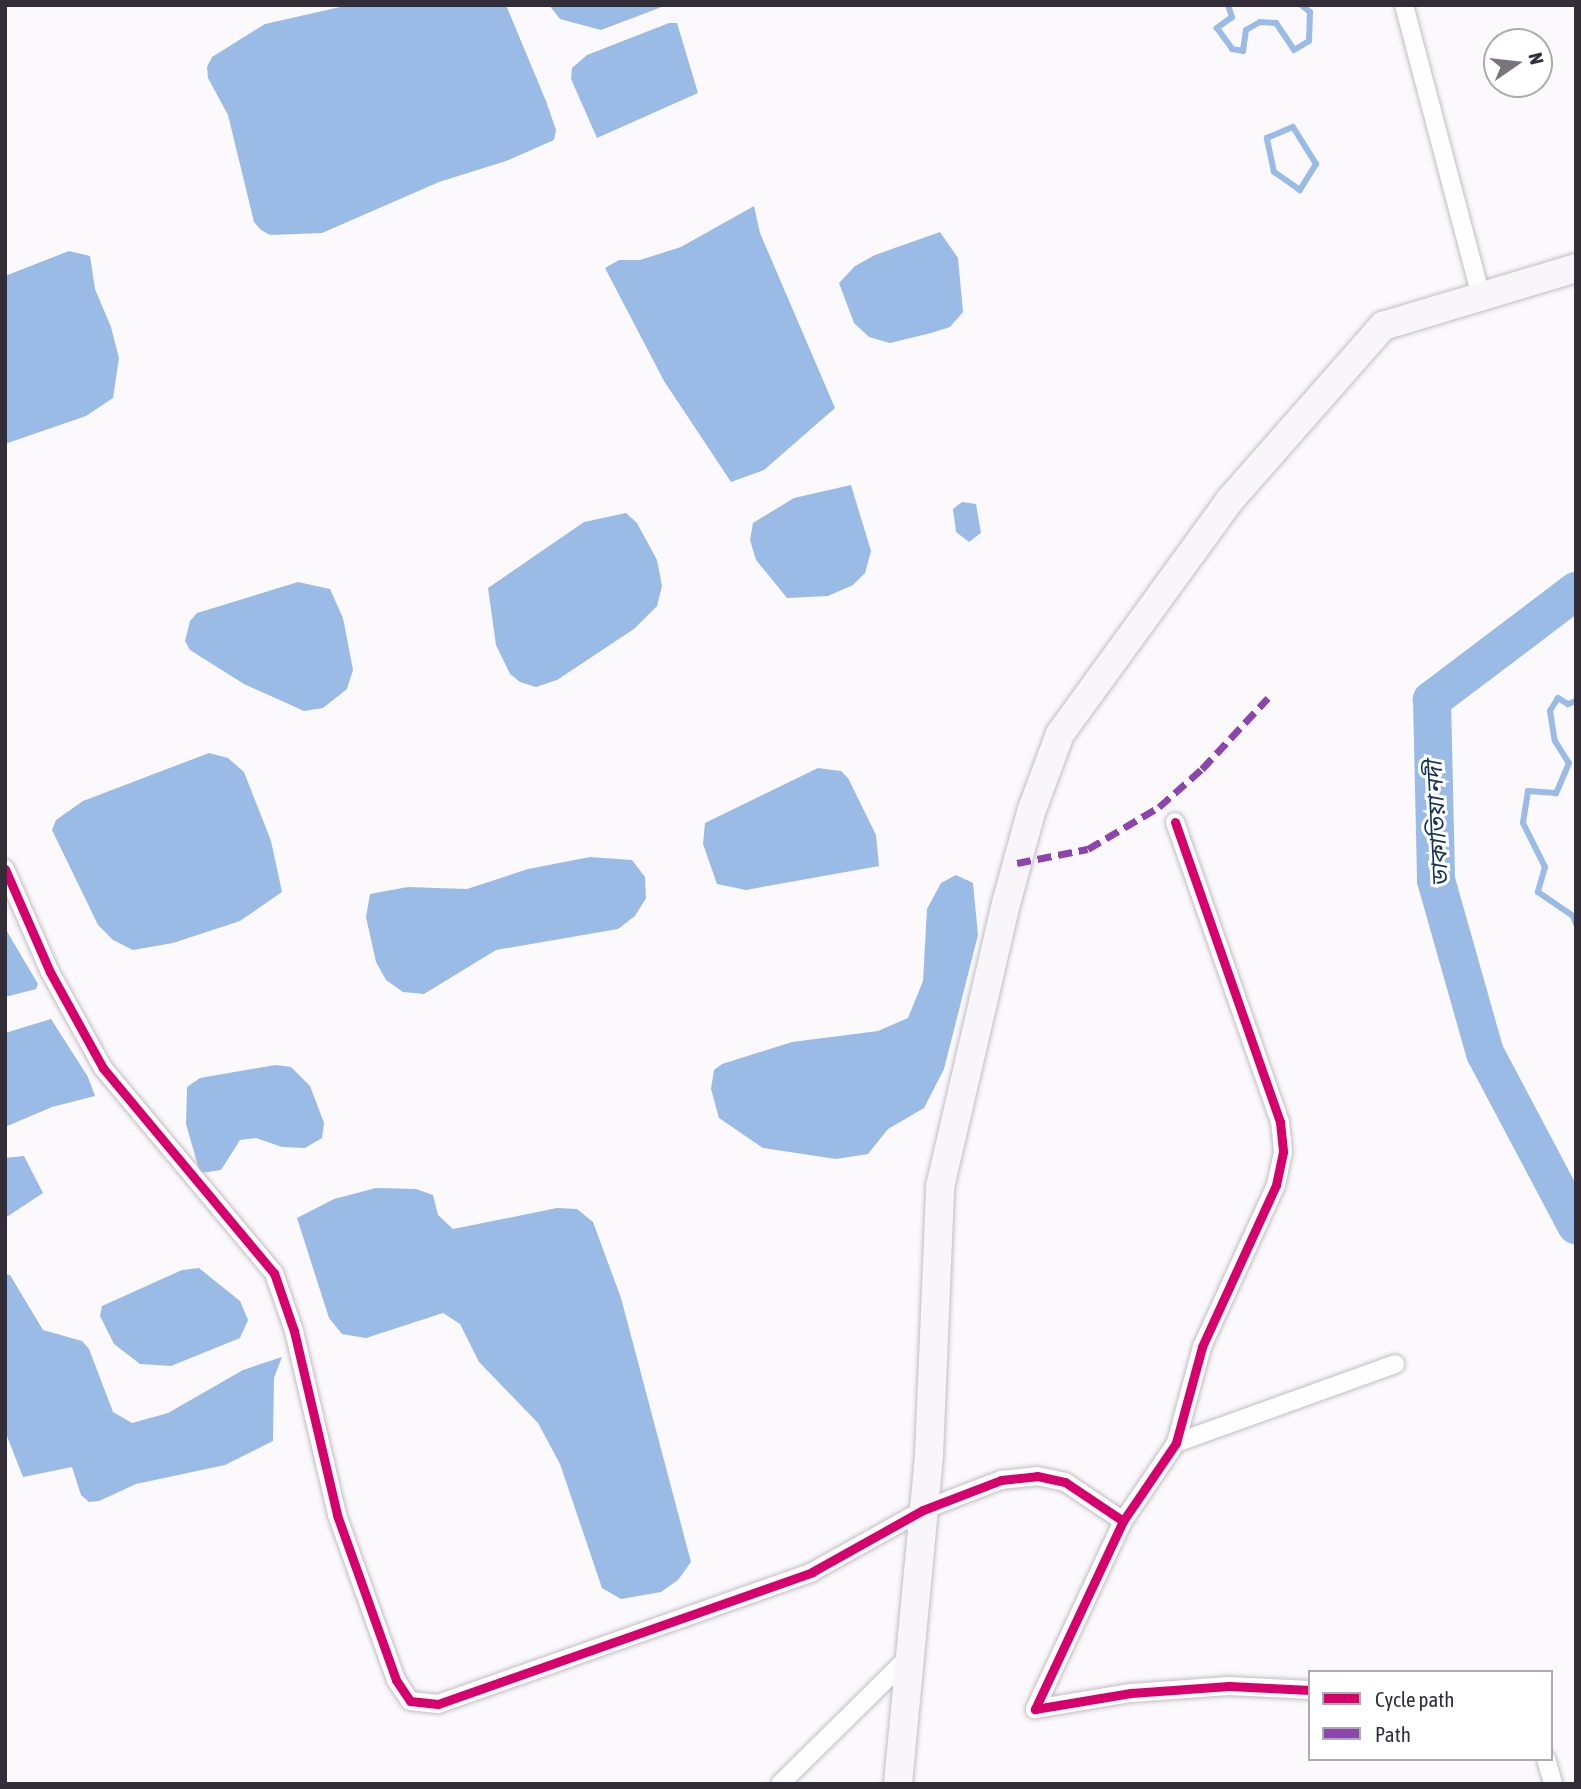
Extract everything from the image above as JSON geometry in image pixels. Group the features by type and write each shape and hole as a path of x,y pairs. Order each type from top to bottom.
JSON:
{"main road":[{"path":"898,1784 923,1510 940,1187 1007,900 1031,812 1060,734 1230,500 1383,326 1576,268"}],"street":[{"path":"1405,5 1481,296"},
{"path":"1175,822 1285,1138 1276,1185 1202,1347 1176,1443 1123,1521 1035,1709 1132,1693 1229,1686 1308,1690"},
{"path":"5,869 50,972 103,1068 274,1273 294,1331 337,1515 396,1680 410,1701 438,1704 812,1572 923,1510 1001,1480 1037,1476 1065,1482 1123,1521"},
{"path":"1176,1443 1395,1364"},
{"path":"780,1784 911,1655"},
{"path":"1547,1761 1553,1784"}],"water":[{"path":"349,5 506,5 546,101 556,130 554,140 506,161 439,182 322,233 270,235 261,230 254,222 228,115 208,78 207,67 212,57 265,24"},
{"path":"549,5 667,5 601,30 560,19"},
{"path":"669,23 677,23 698,93 597,138 571,79 572,68 587,55"},
{"path":"754,206 760,233 835,408 764,470 731,482 664,381 605,268 619,260 640,260 681,247"},
{"path":"940,232 958,258 963,312 950,327 931,333 890,343 869,337 854,323 839,283 855,266 875,255"},
{"path":"69,251 90,256 95,289 111,327 119,358 113,398 86,416 5,444 5,276"},
{"path":"851,485 871,551 865,573 853,585 828,596 787,598 756,560 750,540 753,523 794,498"},
{"path":"962,502 976,504 981,533 969,542 956,532 953,509"},
{"path":"626,513 637,523 657,560 662,586 657,606 634,629 557,680 536,687 520,682 510,674 496,645 488,588 584,522"},
{"path":"298,582 330,589 343,618 353,670 347,689 323,708 304,711 244,684 190,650 185,641 190,621 197,613"},
{"path":"209,753 228,758 244,772 271,841 282,892 240,921 173,943 133,950 113,940 98,925 52,830 56,820 83,801"},
{"path":"818,768 841,771 848,778 876,835 879,866 746,890 717,884 703,844 705,823"},
{"path":"590,857 632,860 645,877 646,898 635,916 618,929 496,950 424,994 403,992 386,980 376,962 366,917 370,894 408,887 467,889 528,869"},
{"path":"956,875 973,883 978,935 944,1069 924,1108 888,1129 868,1154 836,1159 763,1148 719,1118 711,1089 714,1070 722,1064 792,1042 878,1031 908,1018 923,981 927,909 941,883"},
{"path":"5,928 38,984 36,989 5,997"},
{"path":"51,1019 88,1077 95,1096 52,1107 5,1127 5,1033"},
{"path":"275,1065 291,1067 310,1086 324,1123 322,1138 305,1148 282,1147 256,1138 240,1140 221,1170 200,1173 186,1124 187,1087 200,1078"},
{"path":"24,1156 43,1193 5,1218 5,1158"},
{"path":"376,1188 416,1189 433,1195 438,1215 453,1229 557,1208 577,1209 593,1222 621,1298 691,1562 678,1580 661,1592 621,1599 602,1588 560,1464 538,1423 479,1362 460,1324 443,1313 366,1338 342,1334 329,1318 297,1218 334,1199"},
{"path":"199,1268 240,1301 248,1320 240,1338 171,1366 140,1364 114,1344 100,1316 102,1306 182,1270"},
{"path":"5,1274 10,1275 43,1330 82,1341 89,1349 113,1412 132,1423 168,1413 243,1370 282,1357 274,1378 273,1441 225,1465 136,1484 99,1501 89,1502 81,1495 72,1467 23,1477 5,1431"}],"waterway":[{"path":"1228,5 1232,17 1217,28 1232,49 1243,51 1246,30 1260,22 1276,23 1294,50 1309,41 1310,12 1301,5"},
{"path":"1293,127 1316,164 1300,190 1274,172 1267,138 1293,127"},
{"name":"ডাকাতিয়া নদী","path":"1576,591 1432,700 1436,880 1485,1053 1576,1225"},
{"path":"1576,701 1568,704 1558,698 1550,711 1555,741 1569,763 1556,793 1528,791 1523,823 1545,867 1538,892 1573,916 1576,924"}],"marked path":[{"path":"1017,863 1088,849 1159,807 1202,769 1268,698"}],"cycle path":[{"path":"1175,822 1280,1122 1283,1152 1276,1185 1202,1347 1176,1443 1123,1521 1035,1709 1131,1693 1229,1686 1308,1690"},
{"path":"5,869 50,972 103,1068 274,1273 294,1331 337,1515 396,1680 410,1701 438,1704 812,1572 923,1510 1001,1480 1037,1476 1065,1482 1123,1521"}]}
